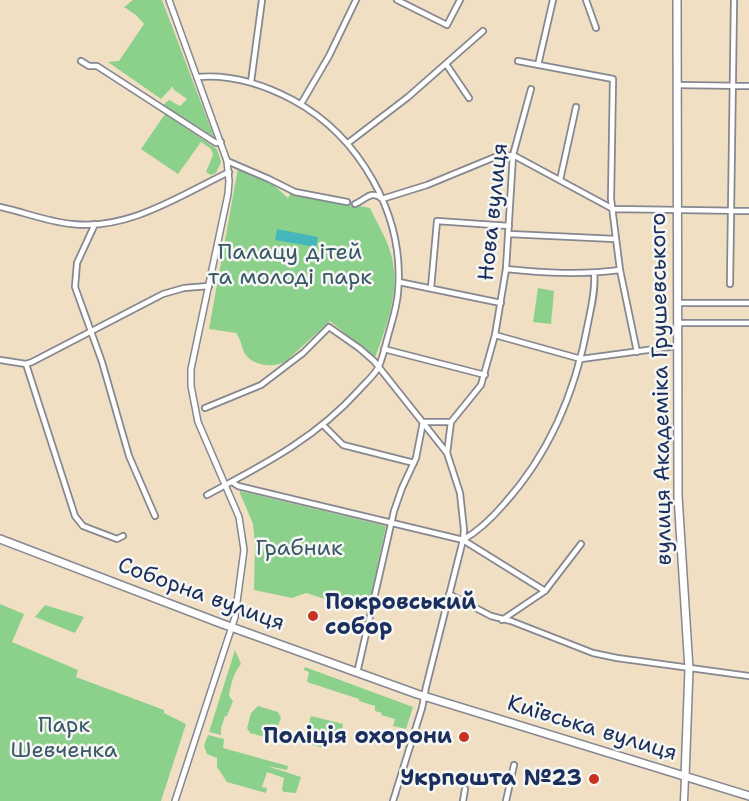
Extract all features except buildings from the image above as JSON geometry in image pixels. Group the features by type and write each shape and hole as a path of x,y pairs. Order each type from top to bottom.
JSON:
{"main road":[{"name":"вулиця Академіка Грушевського","path":"677,0 679,517 689,669 685,777"},
{"name":"Соборна вулиця","path":"0,539 231,627 424,696"},
{"name":"Київська вулиця","path":"424,696 749,796"},
{"path":"684,801 685,777"}],"street":[{"path":"169,0 221,142 229,172 228,194 192,369 191,386 198,422 238,517 244,542 235,617 175,801"},
{"path":"251,82 262,0"},
{"path":"301,104 329,56 356,0"},
{"path":"397,0 447,26 460,0"},
{"path":"538,64 553,0"},
{"path":"586,0 596,28"},
{"path":"730,284 734,0"},
{"path":"348,143 408,97 483,31"},
{"path":"81,61 89,66 97,66 216,143 221,142"},
{"path":"518,61 613,79 611,199 620,270 637,352"},
{"path":"446,64 469,98"},
{"path":"197,77 211,75 251,82 301,104 334,128 368,171 382,200 396,249 399,282 397,305 379,368 323,425 289,451 207,495"},
{"path":"677,85 749,86"},
{"name":"Нова вулиця","path":"451,422 481,385 495,335 506,269 513,155 531,89"},
{"path":"560,180 576,107"},
{"path":"382,200 427,185 495,157 513,155 613,209 677,212 749,211"},
{"path":"227,161 269,178 295,192 347,202"},
{"path":"0,207 69,224 95,224 146,212 229,172"},
{"path":"355,204 374,194 382,200"},
{"path":"431,288 437,220 509,226"},
{"path":"95,224 77,263 74,281 105,370 129,456 155,516"},
{"path":"509,234 615,239"},
{"path":"506,269 558,274 620,270"},
{"path":"463,540 478,532 530,472 564,410 581,359 591,307 594,273"},
{"path":"399,282 501,303"},
{"path":"0,360 26,364 163,294 184,288 209,286"},
{"path":"678,303 749,303"},
{"path":"677,322 749,323"},
{"path":"205,408 261,385 303,353 329,327 374,361 447,453 460,493 463,540 424,696 393,801"},
{"path":"495,335 581,359 677,346"},
{"path":"384,349 485,375"},
{"path":"26,364 75,516 83,526 117,539 123,536"},
{"path":"423,422 451,422 447,453"},
{"path":"357,673 391,522 398,497 419,449 423,422"},
{"path":"323,425 343,445 414,463"},
{"path":"232,482 238,486 463,540 545,591"},
{"path":"502,620 545,591 581,544"},
{"path":"449,594 502,620 511,621 593,653 689,669 749,676"},
{"path":"506,801 513,765"},
{"path":"463,801 465,789"}],"green space":[{"path":"133,0 162,0 214,137 163,105 169,100 180,106 187,99 173,89 173,86 161,99 108,62 119,61 144,24 124,7"},
{"path":"165,114 217,149 221,162 216,173 211,175 206,172 213,155 211,149 201,142 178,174 141,149"},
{"name":"Палацу дітей та молоді парк","path":"238,168 269,181 288,198 291,193 370,208 389,248 394,268 391,307 375,358 330,321 285,362 275,365 263,365 247,357 236,333 209,329"},
{"path":"538,288 554,291 551,324 533,322"},
{"name":"Грабник","path":"240,491 386,526 368,609 341,604 306,593 292,598 254,590 253,524"},
{"name":"Парк Шевченка","path":"0,604 24,614 12,642 78,670 76,677 164,710 164,713 186,724 161,801 0,801"},
{"path":"45,605 84,617 75,633 35,617"},
{"path":"235,650 241,664 232,683 229,696 233,701 225,716 221,735 209,732"},
{"path":"305,667 413,707 406,729 393,726 395,719 381,715 382,713 375,711 375,706 307,682 309,672 304,670"},
{"path":"258,706 278,712 281,718 273,739 250,733 247,728 251,713"},
{"path":"311,716 343,724 339,744 328,741 326,749 304,742"},
{"path":"208,735 224,739 223,748 288,766 287,770 267,766 301,777 296,793 284,792 282,790 284,778 267,772 262,787 267,788 266,793 227,782 217,767 217,758 207,754 204,746"}],"water":[{"path":"277,229 318,237 316,247 275,240"}],"place":[{"name":"Покровський собор","path":"313,616"},
{"name":"Поліцiя охорони","path":"464,737"},
{"name":"Укрпошта №23","path":"594,779"}]}
